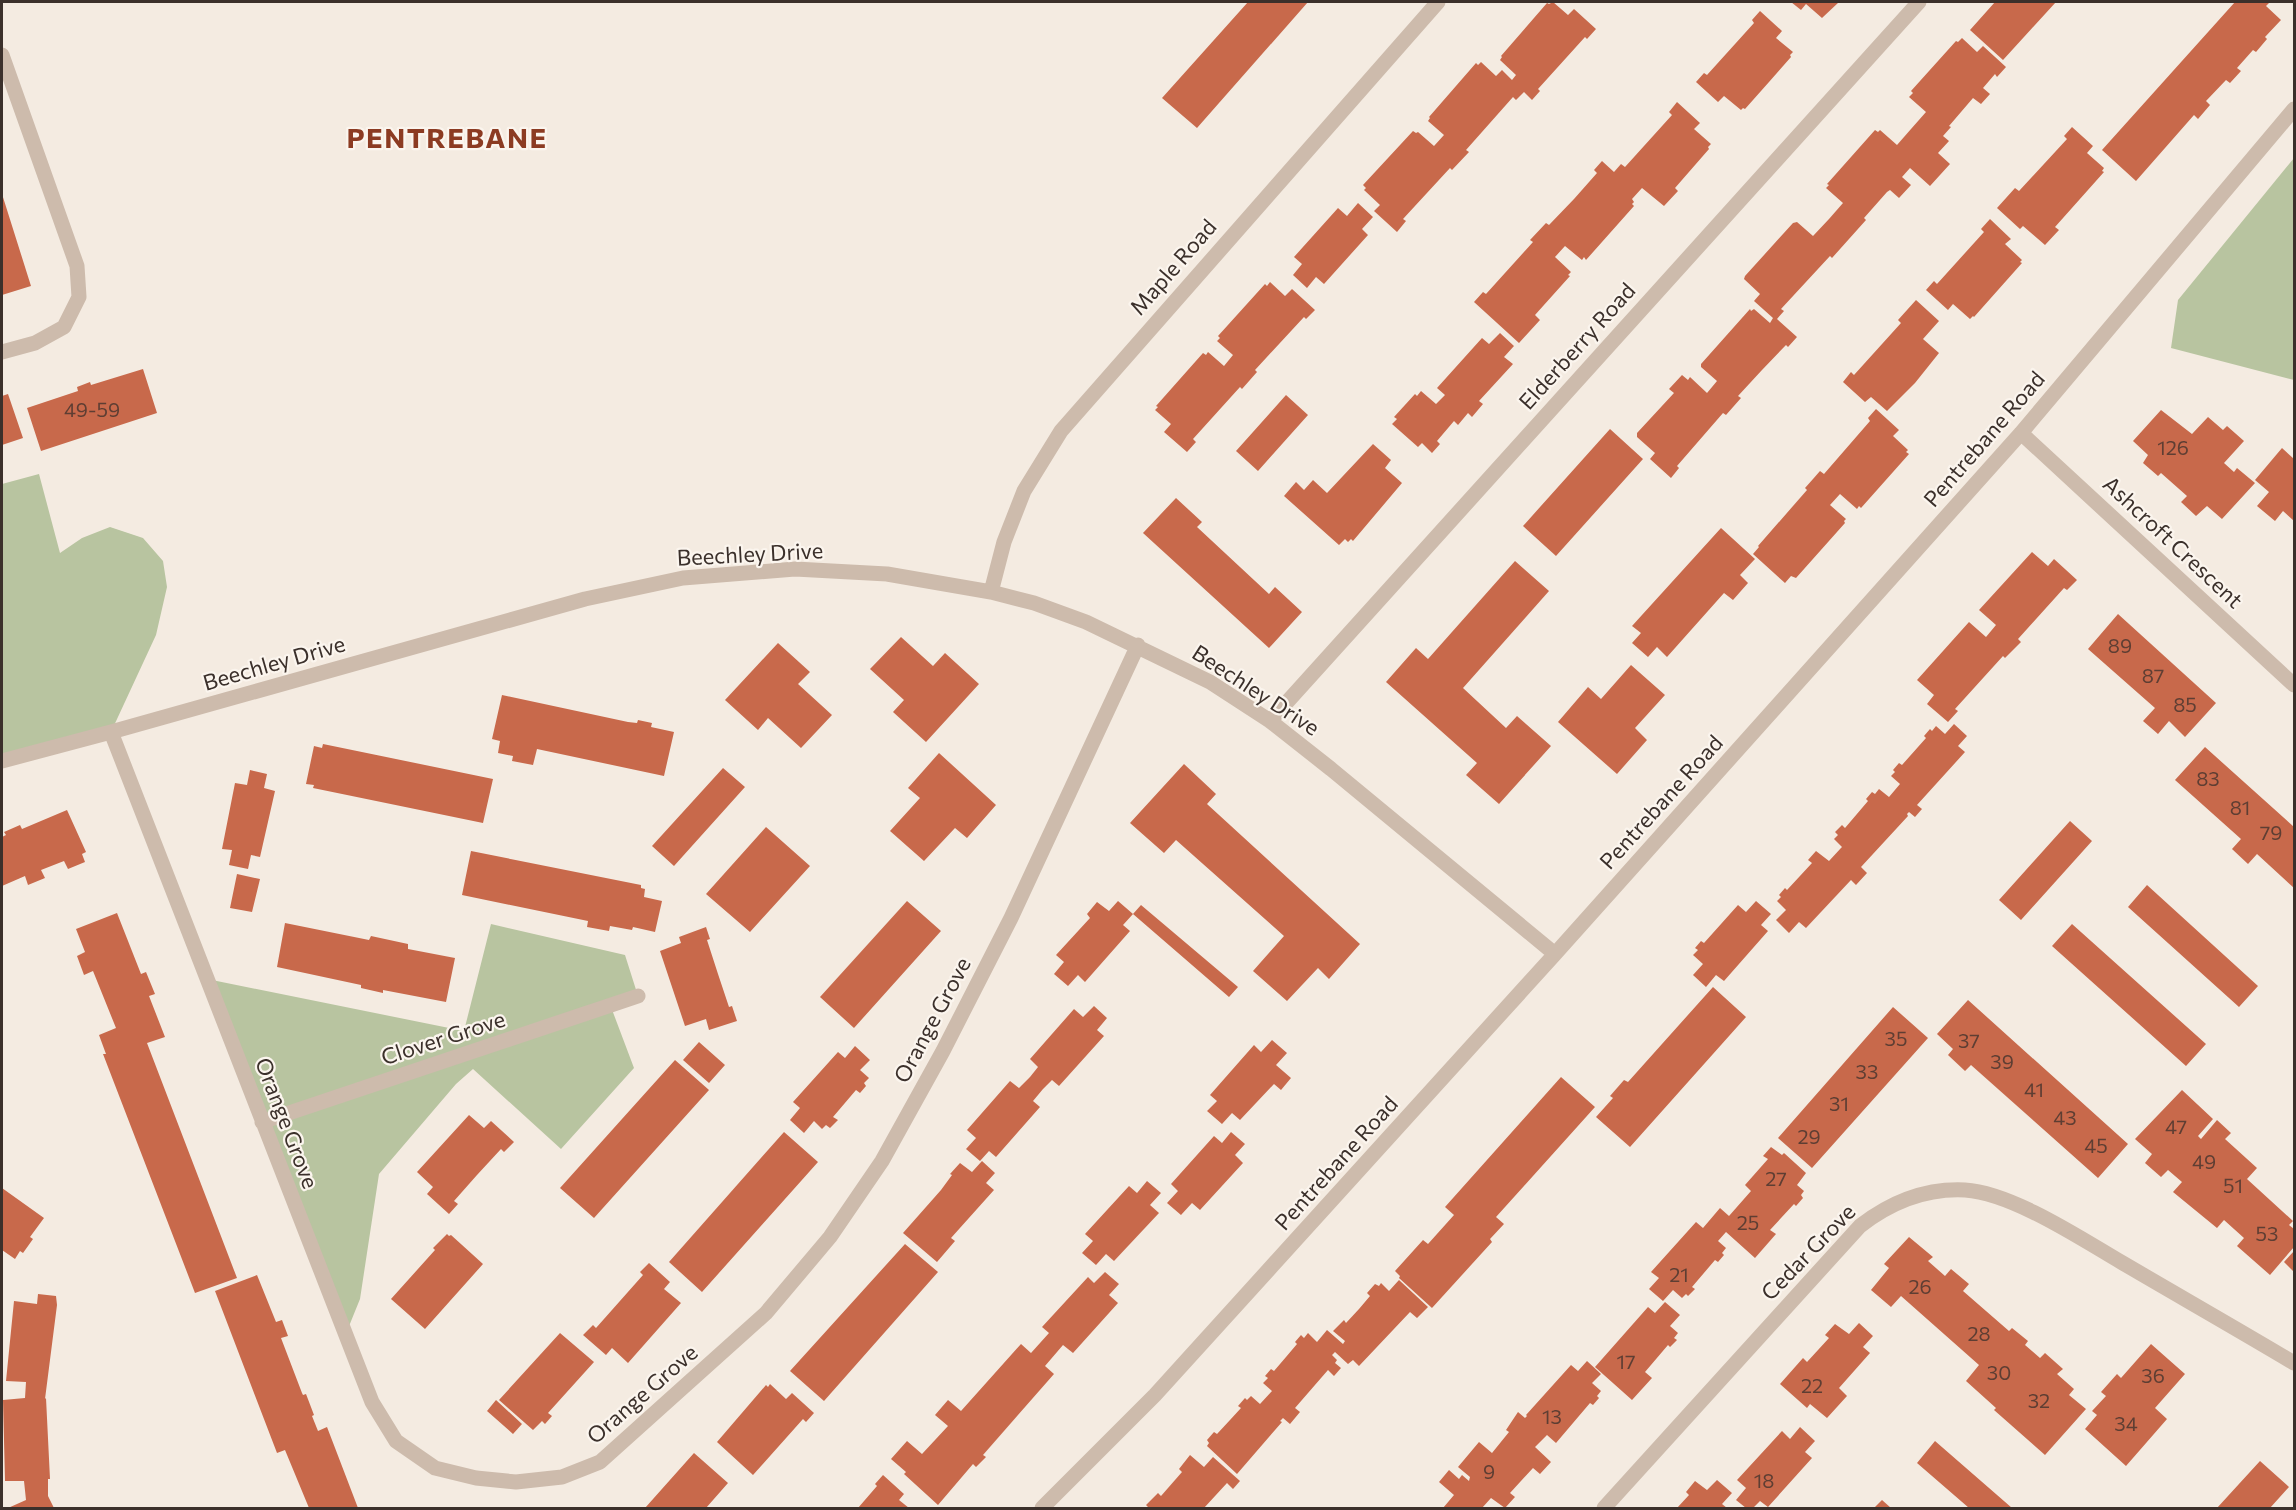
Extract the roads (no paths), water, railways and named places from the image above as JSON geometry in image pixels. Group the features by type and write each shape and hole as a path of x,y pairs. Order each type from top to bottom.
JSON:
{"street":[{"name":"Maple Road","path":"991,592 1004,542 1024,492 1061,431 1438,2"},
{"name":"Elderberry Road","path":"1270,721 1919,2"},
{"path":"2,55 77,266 79,297 64,327 35,343 2,352"},
{"name":"Pentrebane Road","path":"1042,1509 1155,1395 1555,954 2021,433 2295,108"},
{"name":"Ashcroft Crescent","path":"2021,433 2295,685"},
{"name":"Beechley Drive","path":"2,761 585,599 683,578 795,569 887,574 991,592 1034,603 1086,622 1138,645 1210,682 1270,721 1555,954"},
{"name":"Orange Grove","path":"111,732 372,1401 396,1441 435,1468 476,1478 516,1482 562,1477 600,1462 766,1313 830,1237 882,1161 943,1051 1011,918 1138,645"},
{"name":"Clover Grove","path":"262,1122 638,996"},
{"name":"Cedar Grove","path":"1604,1509 1860,1226 1880,1210 1926,1193 1966,1190 1986,1194 2045,1218 2295,1363"}],"district":[{"name":"PENTREBANE","path":"447,138"}]}
